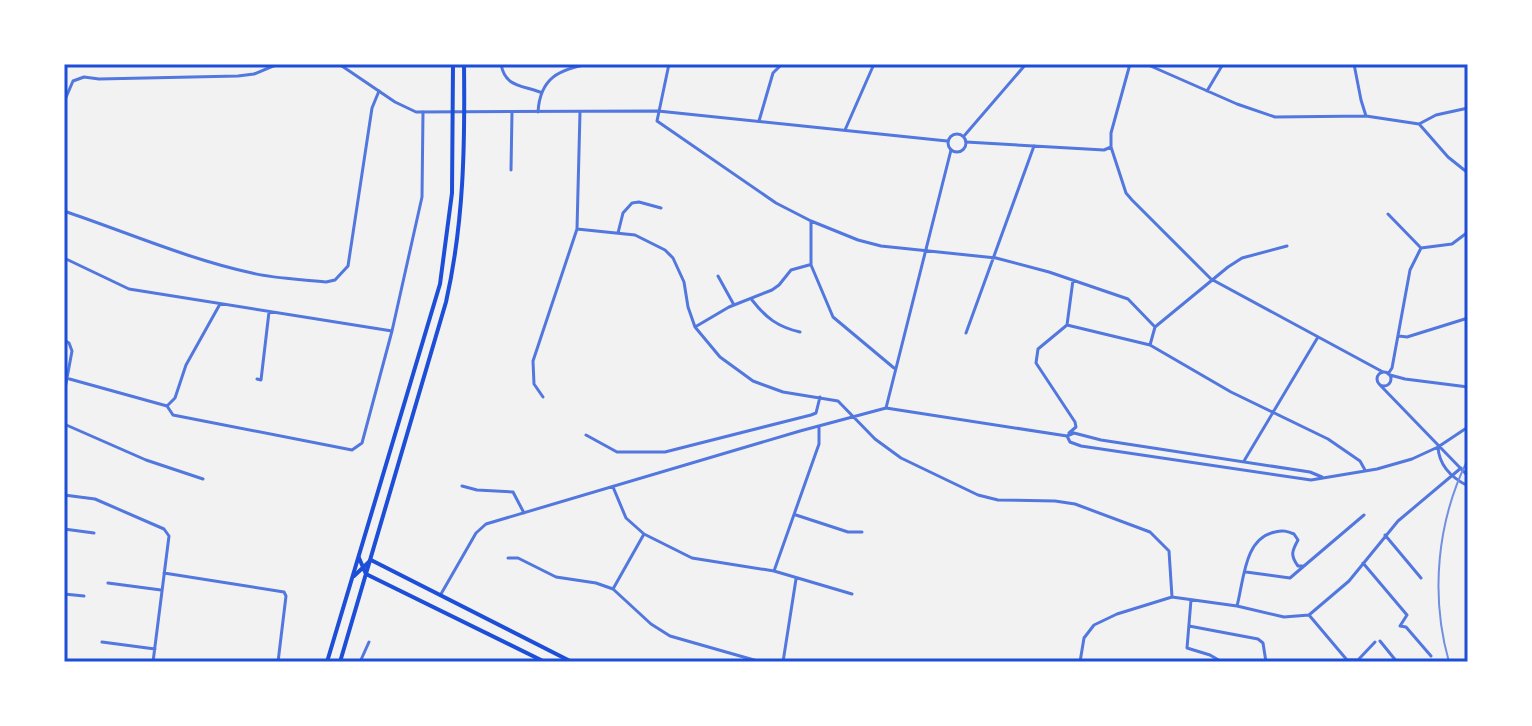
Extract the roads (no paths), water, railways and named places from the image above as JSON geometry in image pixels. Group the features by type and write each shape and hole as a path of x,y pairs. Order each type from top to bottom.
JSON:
{"main road":[{"path":"327,662 440,284 452,193 453,64"},
{"path":"340,662 454,267 464,168 464,64"},
{"path":"358,556 366,574 545,662"},
{"path":"350,581 371,560"},
{"path":"371,560 572,662"},
{"path":"434,606 441,594"}],"street":[{"path":"64,102 73,81 84,77 238,76 254,74 278,64"},
{"path":"339,64 406,108 423,112 658,111 947,141"},
{"path":"501,64 508,81 540,92"},
{"path":"538,112 540,92 561,71 590,64"},
{"path":"669,64 656,118 660,124 776,203 811,221 881,246 996,258 1073,280 1128,299 1155,327"},
{"path":"759,121 773,73 782,64"},
{"path":"845,130 874,64"},
{"path":"964,136 1026,64"},
{"path":"1130,64 1111,133 1111,147 1126,193 1211,279 1383,372 1405,379 1468,387"},
{"path":"1146,64 1237,104 1275,117 1366,116 1419,124 1436,115 1468,108"},
{"path":"1207,91 1223,64"},
{"path":"1354,64 1366,116"},
{"path":"64,211 164,248 250,273 326,282 335,280 348,266 372,108 380,91"},
{"path":"66,378 167,406 173,415 352,450 362,443 392,331 422,197 423,112"},
{"path":"511,170 512,112"},
{"path":"543,397 534,384 533,361 577,229 580,112"},
{"path":"1419,124 1448,157 1468,173"},
{"path":"947,141 955,133 964,136"},
{"path":"951,150 962,151 966,142 964,136"},
{"path":"886,408 951,150 947,141"},
{"path":"966,142 1104,150 1111,147"},
{"path":"966,333 996,258 1034,146"},
{"path":"618,233 623,213 632,203 661,208"},
{"path":"1388,214 1421,248"},
{"path":"811,221 811,265 833,317 895,368"},
{"path":"577,229 635,235 658,244 673,258 684,282 695,327 720,357 753,381 783,392 838,401 875,439 901,458 978,495 998,500 1075,504 1150,532 1169,551 1172,597"},
{"path":"1421,248 1452,244 1468,232"},
{"path":"1150,345 1155,327 1211,279 1242,258 1287,246"},
{"path":"1395,398 1389,374 1410,270 1421,248"},
{"path":"64,258 129,289 392,331"},
{"path":"695,327 779,285 791,270 811,265"},
{"path":"718,276 734,305"},
{"path":"1067,436 1076,427 1075,422 1036,363 1036,355 1038,349 1067,325 1073,280"},
{"path":"751,298 768,319 783,328 800,332"},
{"path":"167,406 175,398 186,365 220,304"},
{"path":"257,379 261,380 270,312"},
{"path":"1399,336 1407,337 1468,318"},
{"path":"1067,325 1150,345 1231,392 1273,410 1338,446 1360,461 1365,470"},
{"path":"1243,462 1318,337"},
{"path":"64,340 72,351 64,394"},
{"path":"1374,368 1380,385 1468,476"},
{"path":"1377,378 1383,372"},
{"path":"1380,385 1405,379"},
{"path":"586,435 617,452 665,452 811,415 816,413 820,397"},
{"path":"441,594 480,528 886,408 1067,436 1074,433 1101,440 1310,472 1324,478"},
{"path":"64,424 146,460 203,479"},
{"path":"774,571 819,444 819,426"},
{"path":"1067,436 1070,442 1081,446 1304,480 1412,459 1438,447 1468,427"},
{"path":"1438,447 1452,477 1468,486"},
{"path":"1080,662 1084,638 1094,625 1117,614 1172,597 1237,606 1284,617 1309,615 1349,581 1385,534 1461,468"},
{"path":"462,486 513,492 524,514"},
{"path":"613,487 626,518 644,534 692,558 774,571 852,594"},
{"path":"64,495 95,499 164,529 169,536 153,662"},
{"path":"796,515 848,532 862,532"},
{"path":"1246,572 1290,578 1364,515"},
{"path":"64,529 94,533"},
{"path":"1237,606 1254,543 1263,535 1289,531 1298,540 1292,557 1298,566 1304,566"},
{"path":"613,589 644,534"},
{"path":"1385,534 1421,578"},
{"path":"508,558 518,558 556,577 613,589 651,624 670,636 761,662"},
{"path":"1363,563 1407,615 1400,626 1406,627 1431,656"},
{"path":"164,573 284,592 278,662"},
{"path":"783,662 796,578"},
{"path":"108,583 161,590"},
{"path":"64,594 84,596"},
{"path":"1191,600 1187,648 1222,662"},
{"path":"1309,615 1347,660 1358,661 1378,642 1397,662"},
{"path":"1189,626 1258,639 1263,643 1266,662"},
{"path":"102,642 155,649"},
{"path":"360,662 369,642"}],"railway":[{"path":"1449,662 1440,611 1440,559 1449,507 1468,459"}]}
